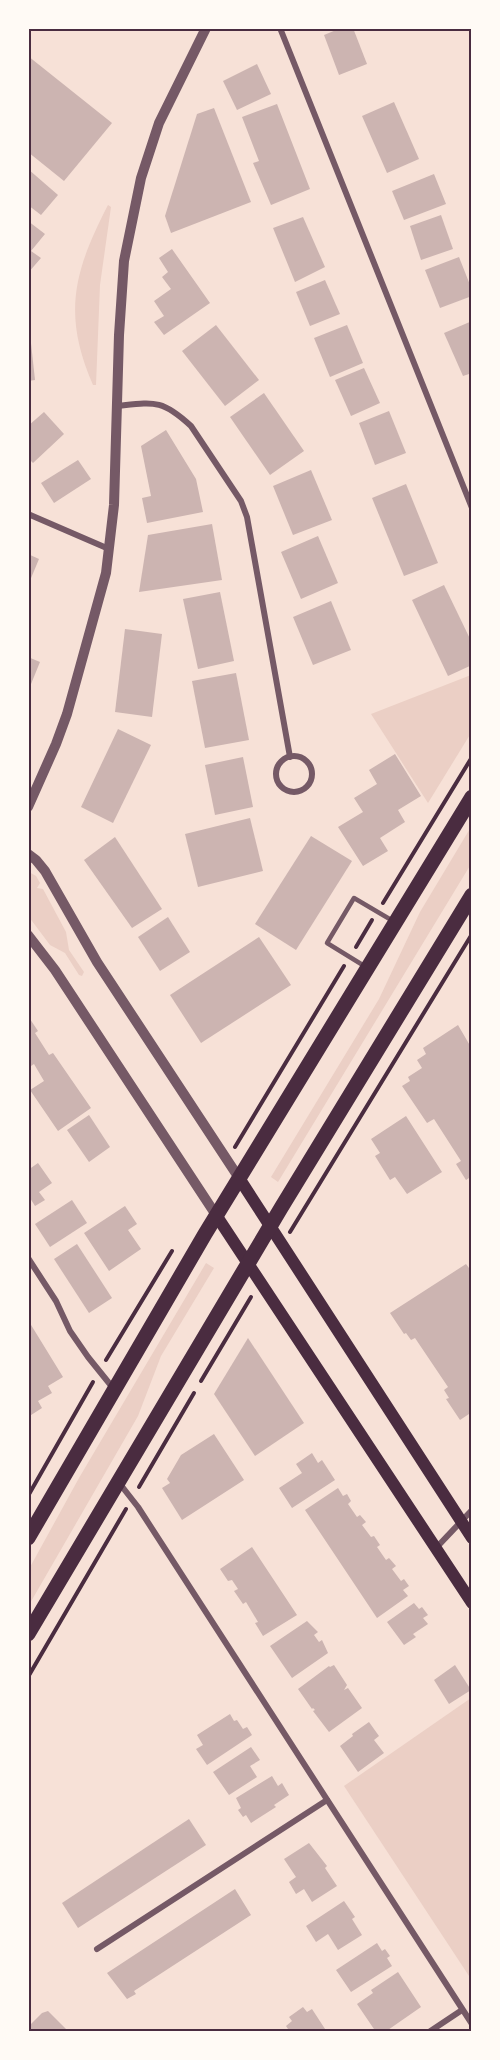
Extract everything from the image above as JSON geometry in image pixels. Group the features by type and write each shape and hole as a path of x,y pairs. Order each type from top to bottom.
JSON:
{"main road":[{"path":"28,1538 238,1178 471,797"},
{"path":"28,1634 270,1226 471,895"},
{"path":"238,1178 471,1538"},
{"path":"216,1215 471,1603"}],"street":[{"path":"28,807 67,714 106,573 114,505 124,261 141,178 159,123 206,28"},
{"path":"280,28 471,508"},
{"path":"117,406 151,402 181,417 190,426 242,501 248,517 290,757"},
{"path":"28,514 110,549"},
{"path":"290,757 303,759 311,771 308,784 298,791 284,789 276,778 279,764 290,757"},
{"path":"28,854 45,871 92,954 238,1178"},
{"path":"28,935 61,979 216,1215"},
{"path":"28,1258 56,1301 70,1331 87,1357 114,1388"},
{"path":"118,1481 138,1507 471,2024"},
{"path":"436,1548 471,1510"},
{"path":"97,1949 327,1800"},
{"path":"429,2031 462,2010"}],"lane":[{"path":"367,968 327,943 354,898 395,922"}],"path":[{"path":"388,894 471,757"},
{"path":"241,1136 371,922"},
{"path":"293,1226 471,934"},
{"path":"108,1355 171,1253"},
{"path":"143,1480 242,1312"},
{"path":"28,1496 90,1389"},
{"path":"28,1677 117,1526"}],"shaded area":[{"path":"108,205 111,207 100,285 96,385 93,385 77,336 76,293 87,251"},
{"path":"471,675 471,733 428,803 371,714"},
{"path":"471,827 471,864 278,1182 271,1177 379,999 420,912"},
{"path":"29,872 36,876 40,883 37,888 43,889 66,932 69,950 84,972 82,976 79,975 65,953 50,945 29,917"},
{"path":"206,1263 214,1268 161,1356 138,1416 29,1605 29,1569 79,1478"},
{"path":"471,1698 471,1979 344,1786"}],"building":[{"path":"341,28 353,28 367,64 339,75 324,35"},
{"path":"28,56 112,123 64,181 28,152"},
{"path":"257,64 271,94 237,110 223,81"},
{"path":"394,102 419,159 387,173 362,116"},
{"path":"277,104 310,189 271,205 253,163 259,161 242,117"},
{"path":"214,108 251,202 171,233 165,216 197,114"},
{"path":"28,169 58,195 41,215 28,205"},
{"path":"434,174 446,204 404,220 392,191"},
{"path":"441,215 453,249 421,260 410,226"},
{"path":"303,217 325,267 295,282 273,228"},
{"path":"28,221 45,234 31,251 41,258 28,273"},
{"path":"172,249 210,303 164,335 154,322 164,316 154,301 171,289 162,277 168,272 159,258"},
{"path":"459,257 472,290 472,296 440,308 425,270"},
{"path":"325,280 340,314 310,326 296,292"},
{"path":"472,321 472,373 463,376 444,333"},
{"path":"216,325 259,380 225,406 182,351"},
{"path":"347,325 363,363 330,377 314,338"},
{"path":"28,334 30,334 35,380 28,381"},
{"path":"364,368 380,403 351,416 335,380"},
{"path":"264,393 304,451 270,475 230,417"},
{"path":"389,411 406,453 375,465 359,423"},
{"path":"44,412 64,434 33,463 28,458 28,426"},
{"path":"166,430 196,479 203,512 147,523 142,498 151,496 141,446"},
{"path":"78,460 91,479 54,503 41,483"},
{"path":"311,470 332,520 293,535 273,486"},
{"path":"406,484 438,563 404,576 372,498"},
{"path":"212,524 222,580 139,592 148,535"},
{"path":"318,536 338,583 301,599 281,552"},
{"path":"28,554 39,559 29,583 28,583"},
{"path":"444,585 472,643 472,665 448,676 412,600"},
{"path":"220,592 234,661 198,669 183,599"},
{"path":"331,601 351,650 313,665 293,617"},
{"path":"125,629 162,634 152,717 115,712"},
{"path":"28,657 40,662 29,689 28,689"},
{"path":"236,673 249,740 205,748 192,681"},
{"path":"118,729 151,745 113,823 81,807"},
{"path":"395,754 421,796 398,810 405,822 380,838 388,851 363,866 338,827 363,812 354,798 377,784 369,770"},
{"path":"243,757 253,807 215,815 205,765"},
{"path":"250,818 263,871 198,887 185,834"},
{"path":"311,836 352,861 296,950 255,924"},
{"path":"115,837 162,909 132,928 84,860"},
{"path":"168,917 190,952 160,971 138,937"},
{"path":"259,937 291,985 201,1043 170,995"},
{"path":"28,1016 38,1031 35,1033 49,1055 53,1053 91,1108 58,1131 30,1090 44,1081 34,1064 28,1068"},
{"path":"458,1025 472,1049 472,1176 466,1180 456,1164 461,1161 434,1119 427,1123 402,1086 410,1081 408,1077 422,1068 417,1060 426,1054 423,1048"},
{"path":"89,1115 110,1147 89,1162 67,1130"},
{"path":"406,1116 442,1172 407,1194 395,1177 390,1180 375,1156 380,1153 371,1139"},
{"path":"38,1163 52,1183 39,1192 45,1200 35,1206 30,1198 28,1199 28,1170"},
{"path":"72,1200 87,1223 50,1247 35,1224"},
{"path":"125,1206 137,1224 128,1230 141,1249 109,1271 84,1233"},
{"path":"77,1244 112,1298 89,1313 54,1259"},
{"path":"466,1264 472,1272 472,1412 460,1420 446,1399 449,1398 444,1390 448,1387 415,1338 411,1340 406,1333 404,1334 390,1313"},
{"path":"28,1320 63,1377 48,1386 52,1393 38,1401 42,1408 28,1417"},
{"path":"248,1338 304,1423 255,1456 214,1394"},
{"path":"214,1434 244,1480 182,1520 162,1488 170,1483 167,1479 181,1455"},
{"path":"312,1453 318,1463 322,1460 335,1480 292,1508 279,1488 302,1473 296,1464"},
{"path":"338,1488 343,1496 347,1494 351,1501 348,1504 357,1517 360,1515 366,1522 362,1525 371,1537 374,1536 380,1545 377,1547 386,1560 389,1558 396,1566 392,1569 401,1581 404,1579 409,1586 403,1590 408,1596 377,1618 305,1510"},
{"path":"252,1547 297,1615 263,1636 246,1602 243,1604 234,1591 238,1589 232,1580 228,1581 220,1569"},
{"path":"414,1603 419,1609 422,1607 428,1615 423,1618 428,1624 413,1634 416,1637 404,1645 387,1622"},
{"path":"307,1621 318,1632 314,1635 319,1642 322,1640 328,1653 292,1678 270,1646"},
{"path":"334,1665 347,1685 344,1690 348,1688 362,1708 329,1732 298,1689 329,1666"},
{"path":"455,1665 471,1690 449,1704 434,1680"},
{"path":"230,1714 243,1729 247,1727 252,1735 207,1765 196,1749 203,1745 197,1735"},
{"path":"369,1722 379,1736 374,1740 384,1753 358,1772 340,1746"},
{"path":"251,1747 260,1760 250,1766 257,1777 229,1795 213,1772"},
{"path":"272,1776 278,1786 282,1783 289,1795 274,1805 276,1807 251,1823 246,1815 243,1817 238,1810 241,1808 236,1798"},
{"path":"189,1819 206,1845 78,1928 62,1903"},
{"path":"309,1843 327,1866 325,1868 337,1886 312,1902 304,1889 296,1894 289,1882 296,1877 284,1859"},
{"path":"235,1889 251,1915 134,1991 136,1994 127,1999 107,1973"},
{"path":"344,1901 355,1917 352,1919 362,1935 338,1950 328,1934 316,1942 306,1926"},
{"path":"377,1943 382,1951 385,1949 390,1956 387,1958 392,1966 351,1992 336,1970"},
{"path":"398,1972 421,2007 385,2032 376,2032 357,2004 373,1993 371,1990"},
{"path":"303,2007 307,2012 312,2009 327,2032 290,2032 286,2026 292,2021 289,2017"},
{"path":"48,2011 66,2029 63,2032 28,2032 28,2027 42,2013"}]}
